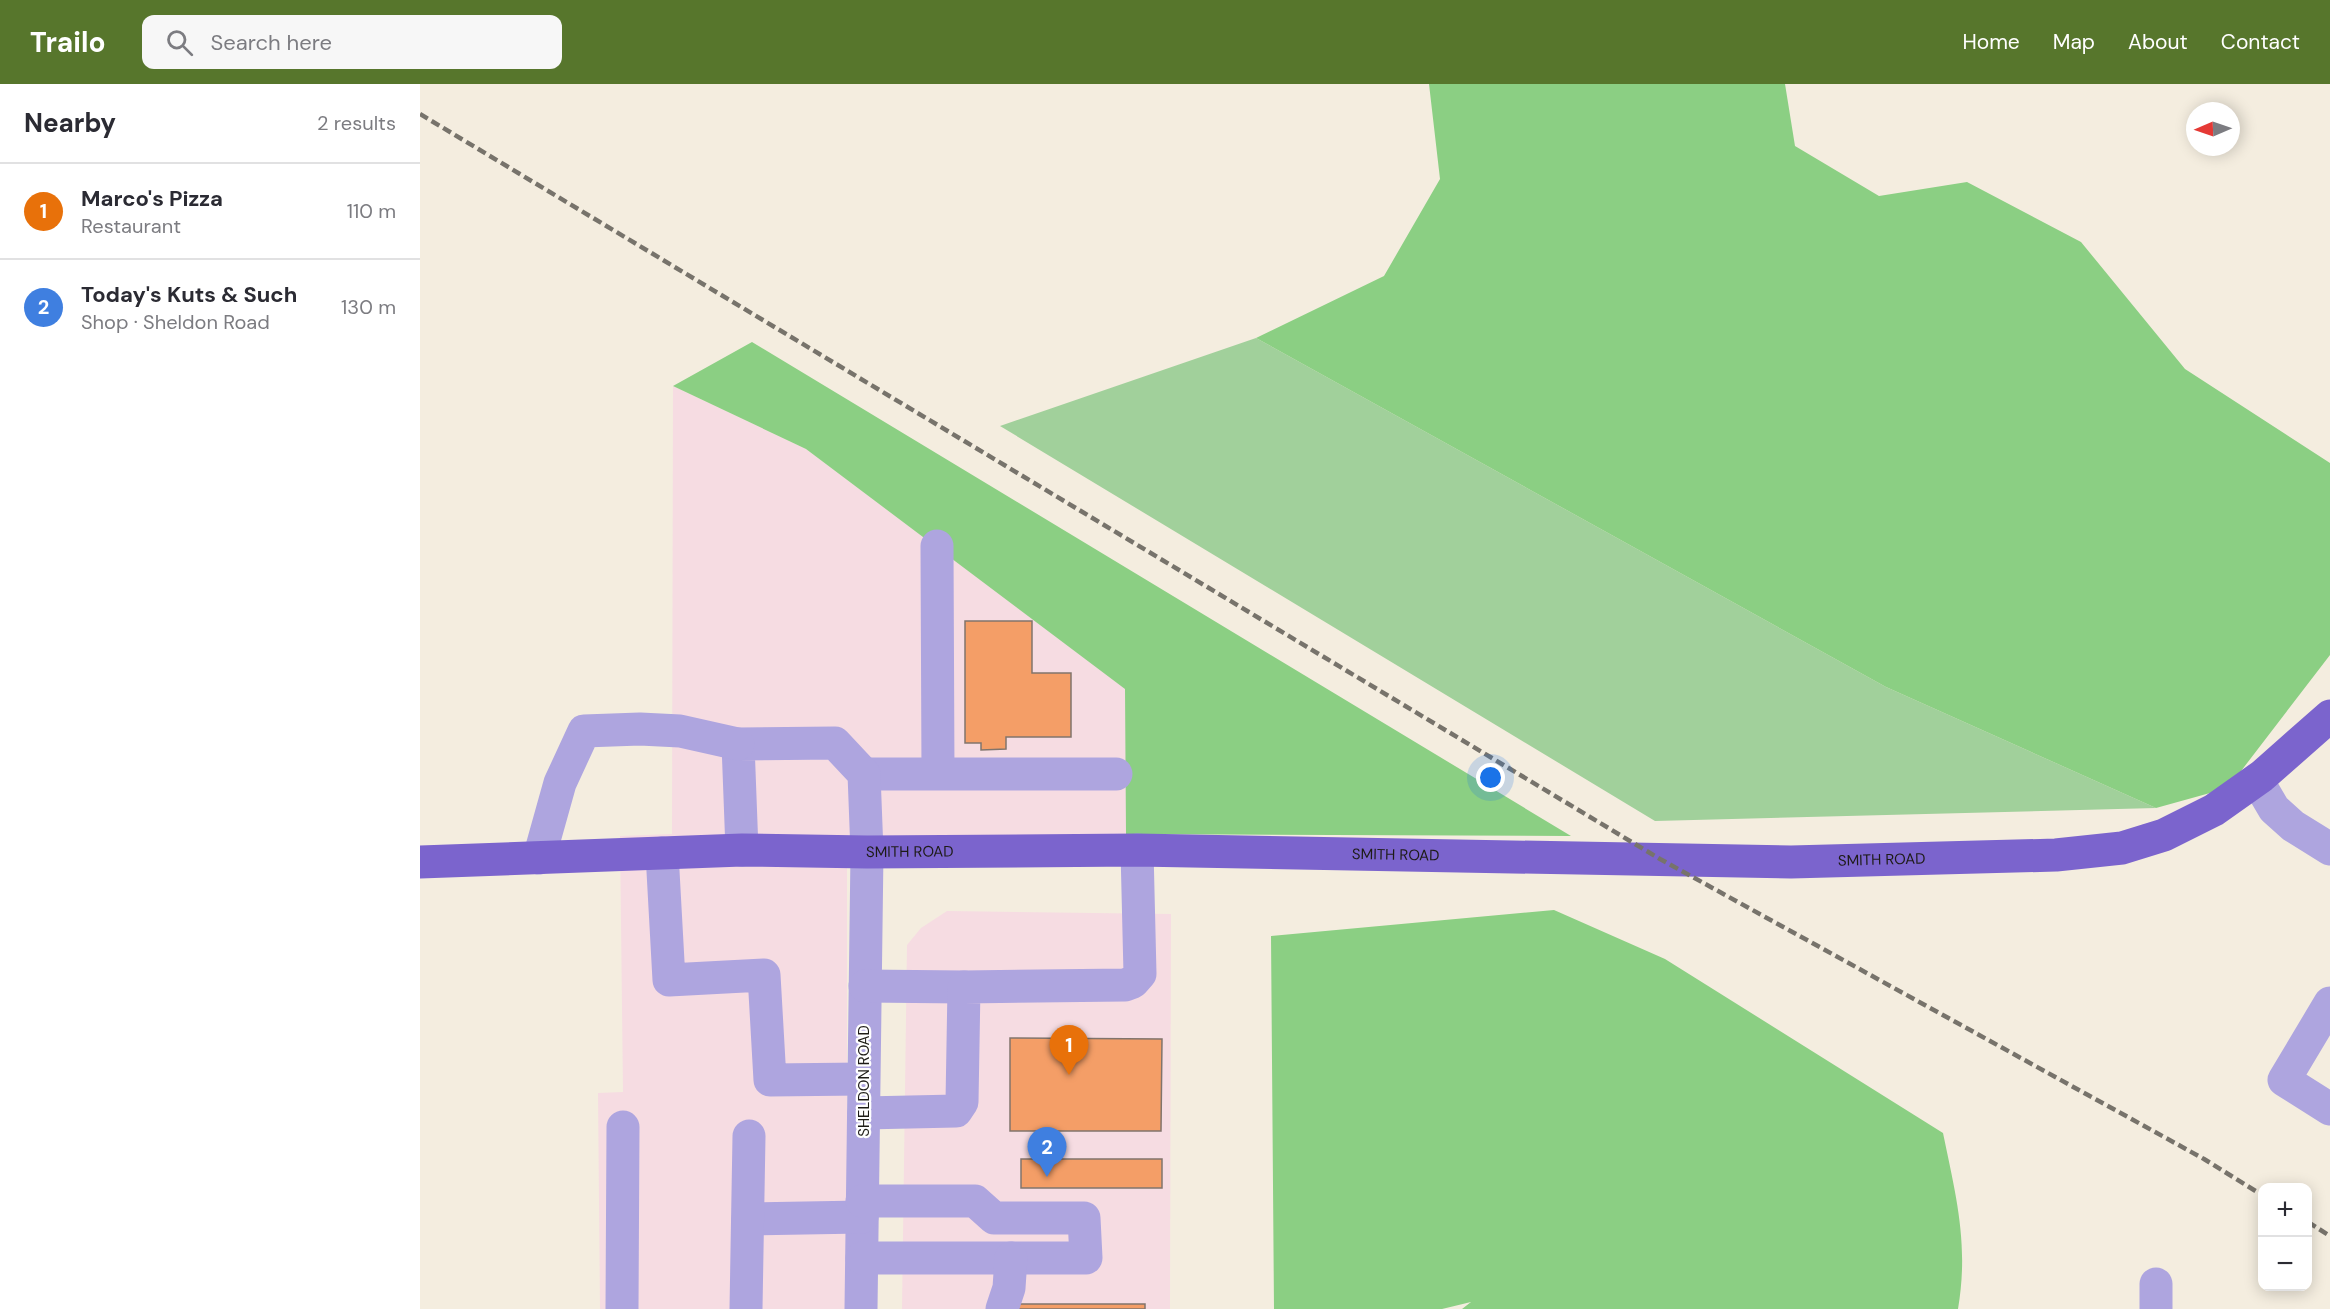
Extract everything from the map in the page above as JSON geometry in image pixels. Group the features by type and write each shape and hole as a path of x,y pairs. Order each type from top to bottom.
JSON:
{"main road":[{"name":"SMITH ROAD","path":"420,862 742,850 867,852 1137,850 1791,862 2056,855 2122,848 2164,835 2214,810 2257,780 2330,716"}],"street":[{"path":"937,546 938,773"},
{"path":"539,858 560,783 584,731 640,729 680,731 738,744 835,743 864,774 1116,774"},
{"path":"738,744 742,850"},
{"name":"SHELDON ROAD","path":"861,1309 864,1113 862,1080 867,852 864,774"},
{"path":"2257,780 2274,809 2293,826 2330,849"},
{"path":"865,986 1125,985 1133,982 1140,974 1137,850"},
{"path":"662,853 669,980 764,975 770,1080 862,1080"},
{"path":"864,1113 956,1111 962,1102 964,987"},
{"path":"2330,1003 2284,1080 2330,1109"},
{"path":"622,1309 623,1127"},
{"path":"746,1309 749,1136"},
{"path":"748,1219 975,1201 994,1218 1084,1218 1086,1258 862,1258"},
{"path":"1002,1309 1009,1288 1011,1258"}],"shaded area":[{"path":"673,386 806,449 1126,689 1127,860 847,867 847,1309 600,1309 598,1093 623,1092 620,836 672,834"},
{"path":"947,911 1171,914 1170,1309 902,1309 907,945 921,928"}],"green space":[{"path":"1429,84 1785,84 1795,146 1879,196 1967,182 2081,242 2185,369 2330,463 2330,655 2228,788 2156,808 1886,687 1256,338 1384,276 1440,179"},
{"path":"1256,338 1886,687 2156,808 1655,821 1000,426"},
{"path":"752,342 1571,836 1126,834 1125,689 806,449 673,386"},
{"path":"1554,910 1665,959 1943,1133 1962,1241 1958,1309 1462,1309 1471,1302 1442,1309 1274,1309 1271,936"}],"building":[{"path":"965,621 1032,621 1032,673 1071,673 1071,737 1006,737 1006,749 981,750 981,743 965,743"},
{"path":"1010,1038 1162,1039 1161,1131 1010,1131"},
{"path":"1021,1159 1162,1159 1162,1188 1021,1188"},
{"path":"1008,1304 1145,1304 1145,1309 1008,1309"}],"railway":[{"path":"420,114 1660,859 2204,1159 2258,1193"},
{"path":"2312,1225 2330,1236"}],"place":[{"name":"Marco's Pizza","path":"1069,1075"},
{"name":"Today's Kuts & Such","path":"1047,1177"}]}
